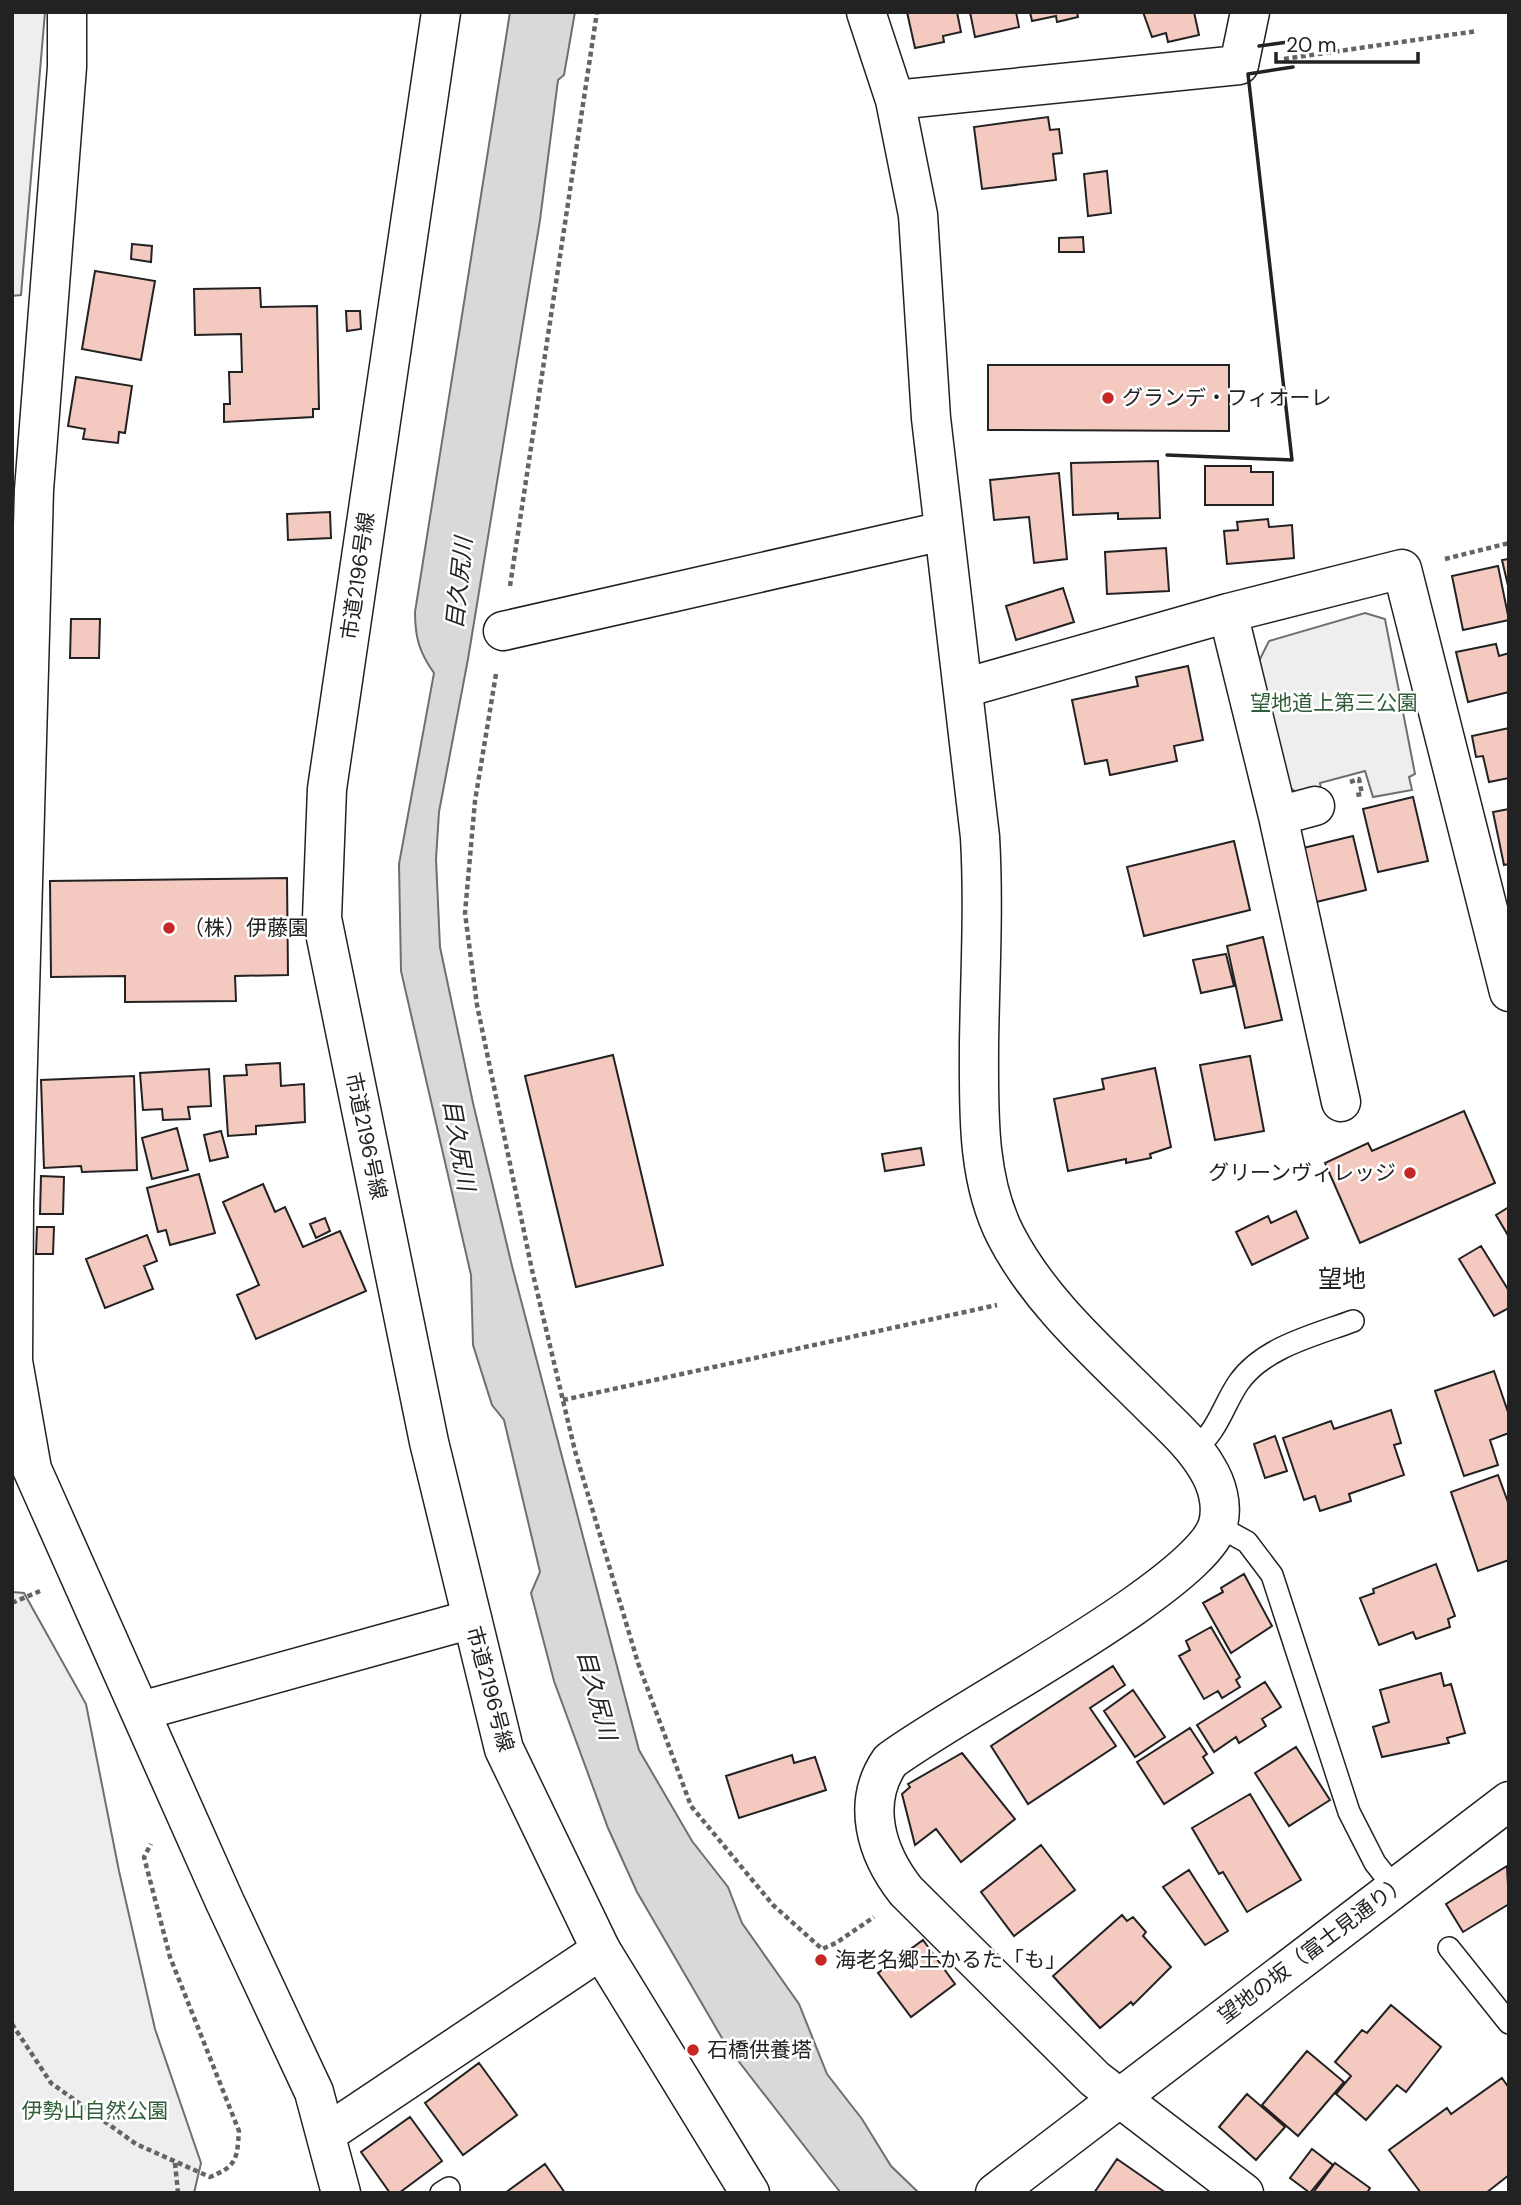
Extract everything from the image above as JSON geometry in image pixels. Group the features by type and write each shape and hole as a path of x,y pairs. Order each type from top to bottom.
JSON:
{"street":[{"path":"67,12 67,67 34,490 13,1206 13,1361 32,1469 224,1900 314,2092 341,2193"},
{"name":"市道2196号線","path":"441,12 327,789 322,918 429,1443 504,1749 601,1950 750,2193"},
{"path":"866,12 895,100 918,215 931,418 964,688 983,894 979,1094 985,1175 1005,1235 1046,1295 1194,1449 1216,1484 1220,1506 1218,1526 1198,1555 1154,1592 890,1761 876,1787 875,1820 890,1867 906,1891 1095,2079 1244,2193"},
{"path":"895,100 1239,65 1250,12"},
{"path":"503,631 943,531"},
{"path":"964,688 1228,614 1402,569 1509,992"},
{"path":"1228,614 1278,816 1341,1102"},
{"path":"1278,816 1315,807"},
{"path":"141,1711 472,1619"},
{"name":"望地の坂（富士見通り）","path":"997,2191 1509,1801"},
{"path":"326,2134 601,1950"}],"lane":[{"path":"1194,1449 1208,1439 1240,1381 1264,1358 1353,1321"},
{"path":"1218,1526 1247,1542 1272,1575 1349,1812 1375,1863 1394,1887"},
{"path":"1449,1948 1509,2023"}],"path":[{"path":"597,12 475,801 465,914 477,1005 531,1270 575,1451 638,1663 691,1806 773,1905 822,1949 847,1936 906,1891"},
{"path":"1291,58 1477,31"},
{"path":"1402,569 1509,543"},
{"path":"563,1399 1046,1295"},
{"path":"12,1603 46,1589"},
{"path":"12,2024 51,2083 136,2144 210,2177 225,2171 237,2157 239,2131 170,1957 144,1857 154,1838"},
{"path":"175,2163 178,2193"}],"green space":[{"path":"12,12 45,12 21,295 12,296"},
{"name":"望地道上第三公園","path":"1365,613 1385,619 1415,774 1409,777 1412,790 1373,797 1365,771 1320,783 1321,789 1298,793 1281,782 1257,665 1269,641"},
{"name":"伊勢山自然公園","path":"12,1592 24,1593 86,1704 119,1871 155,2029 201,2163 194,2193 12,2193"}],"water":[{"name":"目久尻川","path":"510,12 575,12 564,75 558,80 540,220 468,659 439,812 436,859 440,947 473,1103 512,1266 639,1750 692,1841 728,1887 742,1923 799,2004 827,2074 862,2119 891,2166 919,2193 841,2193 726,2045 637,1892 608,1828 554,1681 531,1593 540,1572 504,1420 492,1405 473,1345 471,1275 401,971 399,864 434,673 419,644 415,612"}],"building":[{"path":"907,12 957,12 961,32 943,36 944,42 915,48"},
{"path":"970,12 1016,12 1019,27 975,37"},
{"path":"1030,12 1077,12 1078,17 1057,22 1056,16 1032,21"},
{"path":"1143,12 1194,12 1199,35 1168,42 1166,33 1152,37"},
{"path":"1048,117 1050,130 1059,129 1062,153 1053,154 1056,180 982,189 974,127"},
{"path":"1107,171 1111,213 1088,216 1084,174"},
{"path":"1083,237 1084,252 1059,252 1059,238"},
{"path":"132,244 152,246 151,262 131,259"},
{"path":"95,271 155,281 141,360 82,349"},
{"path":"260,288 261,307 317,306 319,409 313,409 313,417 224,422 224,404 230,404 229,372 242,372 241,334 195,335 194,289"},
{"path":"346,311 360,311 361,329 347,331"},
{"name":"グランデ・フィオーレ","path":"988,365 1229,365 1229,431 988,430"},
{"path":"76,377 132,386 125,433 119,432 118,443 83,439 85,429 68,426"},
{"path":"1158,461 1160,518 1118,519 1118,513 1073,515 1071,463"},
{"path":"1205,466 1251,466 1251,472 1273,472 1273,505 1205,505"},
{"path":"1059,473 1067,559 1034,563 1029,517 994,520 990,480"},
{"path":"330,512 331,538 288,540 287,514"},
{"path":"1268,519 1269,527 1292,525 1294,558 1227,564 1224,531 1238,530 1237,522"},
{"path":"1166,548 1169,591 1107,594 1105,552"},
{"path":"1509,559 1509,590 1502,560"},
{"path":"1498,566 1509,620 1463,630 1452,576"},
{"path":"1063,588 1074,622 1016,640 1006,606"},
{"path":"71,619 100,619 99,658 70,658"},
{"path":"1496,644 1499,656 1509,653 1509,692 1468,702 1456,652"},
{"path":"1188,666 1203,740 1174,746 1177,761 1110,775 1107,760 1085,764 1072,700 1138,686 1136,677"},
{"path":"1509,728 1509,778 1489,782 1483,756 1476,757 1472,736"},
{"path":"1413,797 1428,861 1378,872 1363,809"},
{"path":"1509,809 1509,864 1504,865 1493,812"},
{"path":"1353,836 1366,890 1308,904 1295,850"},
{"path":"1234,841 1250,910 1144,936 1127,867"},
{"name":"（株）伊藤園","path":"287,878 288,975 235,976 236,1001 125,1002 125,976 51,977 50,881"},
{"path":"1263,937 1282,1020 1245,1028 1227,946"},
{"path":"1226,954 1234,986 1201,993 1193,960"},
{"path":"613,1055 663,1265 576,1287 525,1076"},
{"path":"1250,1056 1264,1131 1215,1140 1200,1065"},
{"path":"280,1063 281,1086 304,1084 305,1122 256,1126 256,1134 228,1136 224,1076 247,1075 246,1065"},
{"path":"1155,1068 1171,1147 1150,1154 1151,1158 1126,1163 1126,1159 1068,1171 1054,1099 1104,1089 1102,1079"},
{"path":"209,1069 211,1106 188,1107 190,1119 163,1120 162,1109 143,1110 140,1073"},
{"path":"134,1076 137,1170 82,1172 81,1166 44,1168 41,1080"},
{"name":"グリーンヴィレッジ","path":"1464,1111 1495,1183 1360,1243 1325,1163 1368,1143 1372,1151"},
{"path":"177,1128 188,1170 152,1179 142,1138"},
{"path":"221,1131 228,1157 210,1161 204,1135"},
{"path":"921,1148 924,1165 885,1171 882,1154"},
{"path":"199,1174 215,1233 170,1245 166,1230 158,1232 147,1188"},
{"path":"41,1176 64,1177 63,1214 40,1214"},
{"path":"263,1184 275,1212 285,1207 303,1247 340,1231 366,1291 256,1339 237,1295 259,1285 223,1202"},
{"path":"1509,1207 1509,1237 1496,1215"},
{"path":"1296,1211 1308,1238 1252,1265 1236,1232 1268,1216 1271,1223"},
{"path":"325,1218 330,1231 316,1238 310,1224"},
{"path":"37,1227 54,1227 53,1254 36,1254"},
{"path":"147,1235 157,1261 144,1266 153,1289 105,1308 86,1259"},
{"path":"1481,1246 1509,1291 1509,1308 1494,1316 1459,1259"},
{"path":"1494,1371 1509,1415 1509,1433 1490,1440 1498,1465 1464,1476 1435,1391"},
{"path":"1391,1410 1401,1443 1394,1445 1404,1475 1349,1494 1351,1501 1320,1511 1315,1496 1304,1500 1283,1438 1331,1421 1334,1429"},
{"path":"1275,1436 1287,1471 1265,1478 1254,1444"},
{"path":"1498,1475 1509,1505 1509,1560 1478,1571 1451,1492"},
{"path":"1436,1564 1455,1616 1448,1619 1450,1627 1416,1639 1413,1632 1379,1645 1360,1598 1374,1593 1373,1589"},
{"path":"1244,1574 1272,1626 1231,1653 1203,1603 1223,1592 1221,1588"},
{"path":"1211,1627 1240,1677 1236,1680 1240,1687 1222,1698 1218,1691 1204,1699 1179,1656 1190,1650 1186,1641"},
{"path":"1113,1666 1125,1685 1090,1708 1116,1746 1028,1804 991,1746"},
{"path":"1441,1673 1444,1686 1451,1684 1465,1733 1447,1738 1449,1743 1382,1757 1373,1727 1389,1722 1380,1690"},
{"path":"1265,1682 1281,1707 1262,1719 1266,1726 1239,1743 1236,1737 1214,1752 1197,1725"},
{"path":"1133,1690 1165,1737 1135,1757 1104,1711"},
{"path":"1190,1728 1207,1754 1203,1757 1213,1773 1164,1804 1137,1762"},
{"path":"1296,1747 1330,1800 1289,1826 1255,1773"},
{"path":"962,1753 1015,1819 961,1862 936,1829 915,1845 902,1794 910,1787 908,1784"},
{"path":"792,1755 794,1763 815,1757 826,1790 739,1818 726,1776"},
{"path":"1250,1794 1301,1880 1247,1912 1223,1872 1219,1874 1192,1828"},
{"path":"1041,1845 1075,1890 1014,1936 981,1892"},
{"path":"1507,1866 1509,1904 1463,1932 1446,1904"},
{"path":"1189,1870 1228,1931 1205,1945 1163,1887"},
{"path":"1122,1915 1127,1921 1133,1917 1146,1932 1143,1936 1171,1967 1133,2005 1131,2002 1100,2028 1053,1976"},
{"path":"923,1940 955,1984 911,2017 878,1973"},
{"path":"1391,2005 1441,2047 1406,2092 1397,2085 1366,2120 1336,2094 1351,2076 1335,2062 1362,2030 1367,2033"},
{"path":"1307,2051 1344,2082 1298,2136 1262,2105"},
{"path":"479,2063 517,2115 463,2155 425,2103"},
{"path":"1502,2078 1509,2088 1509,2175 1486,2193 1421,2193 1389,2150 1447,2108 1451,2114"},
{"path":"1247,2094 1285,2127 1256,2160 1219,2127"},
{"path":"410,2117 442,2161 399,2193 390,2193 361,2152"},
{"path":"1312,2149 1333,2165 1310,2193 1290,2178"},
{"path":"1117,2159 1166,2193 1094,2193"},
{"path":"1335,2163 1370,2188 1367,2193 1313,2193"},
{"path":"545,2164 565,2193 505,2193"}],"wall":[{"path":"1259,46 1288,42"},
{"path":"1167,455 1292,460 1248,74 1293,67"}],"place":[{"name":"グランデ・フィオーレ","path":"1108,398"},
{"name":"（株）伊藤園","path":"169,928"},
{"name":"グリーンヴィレッジ","path":"1410,1173"},
{"name":"海老名郷土かるた「も」","path":"821,1960"},
{"name":"石橋供養塔","path":"693,2050"}],"district":[{"name":"望地","path":"1342,1279"}]}
